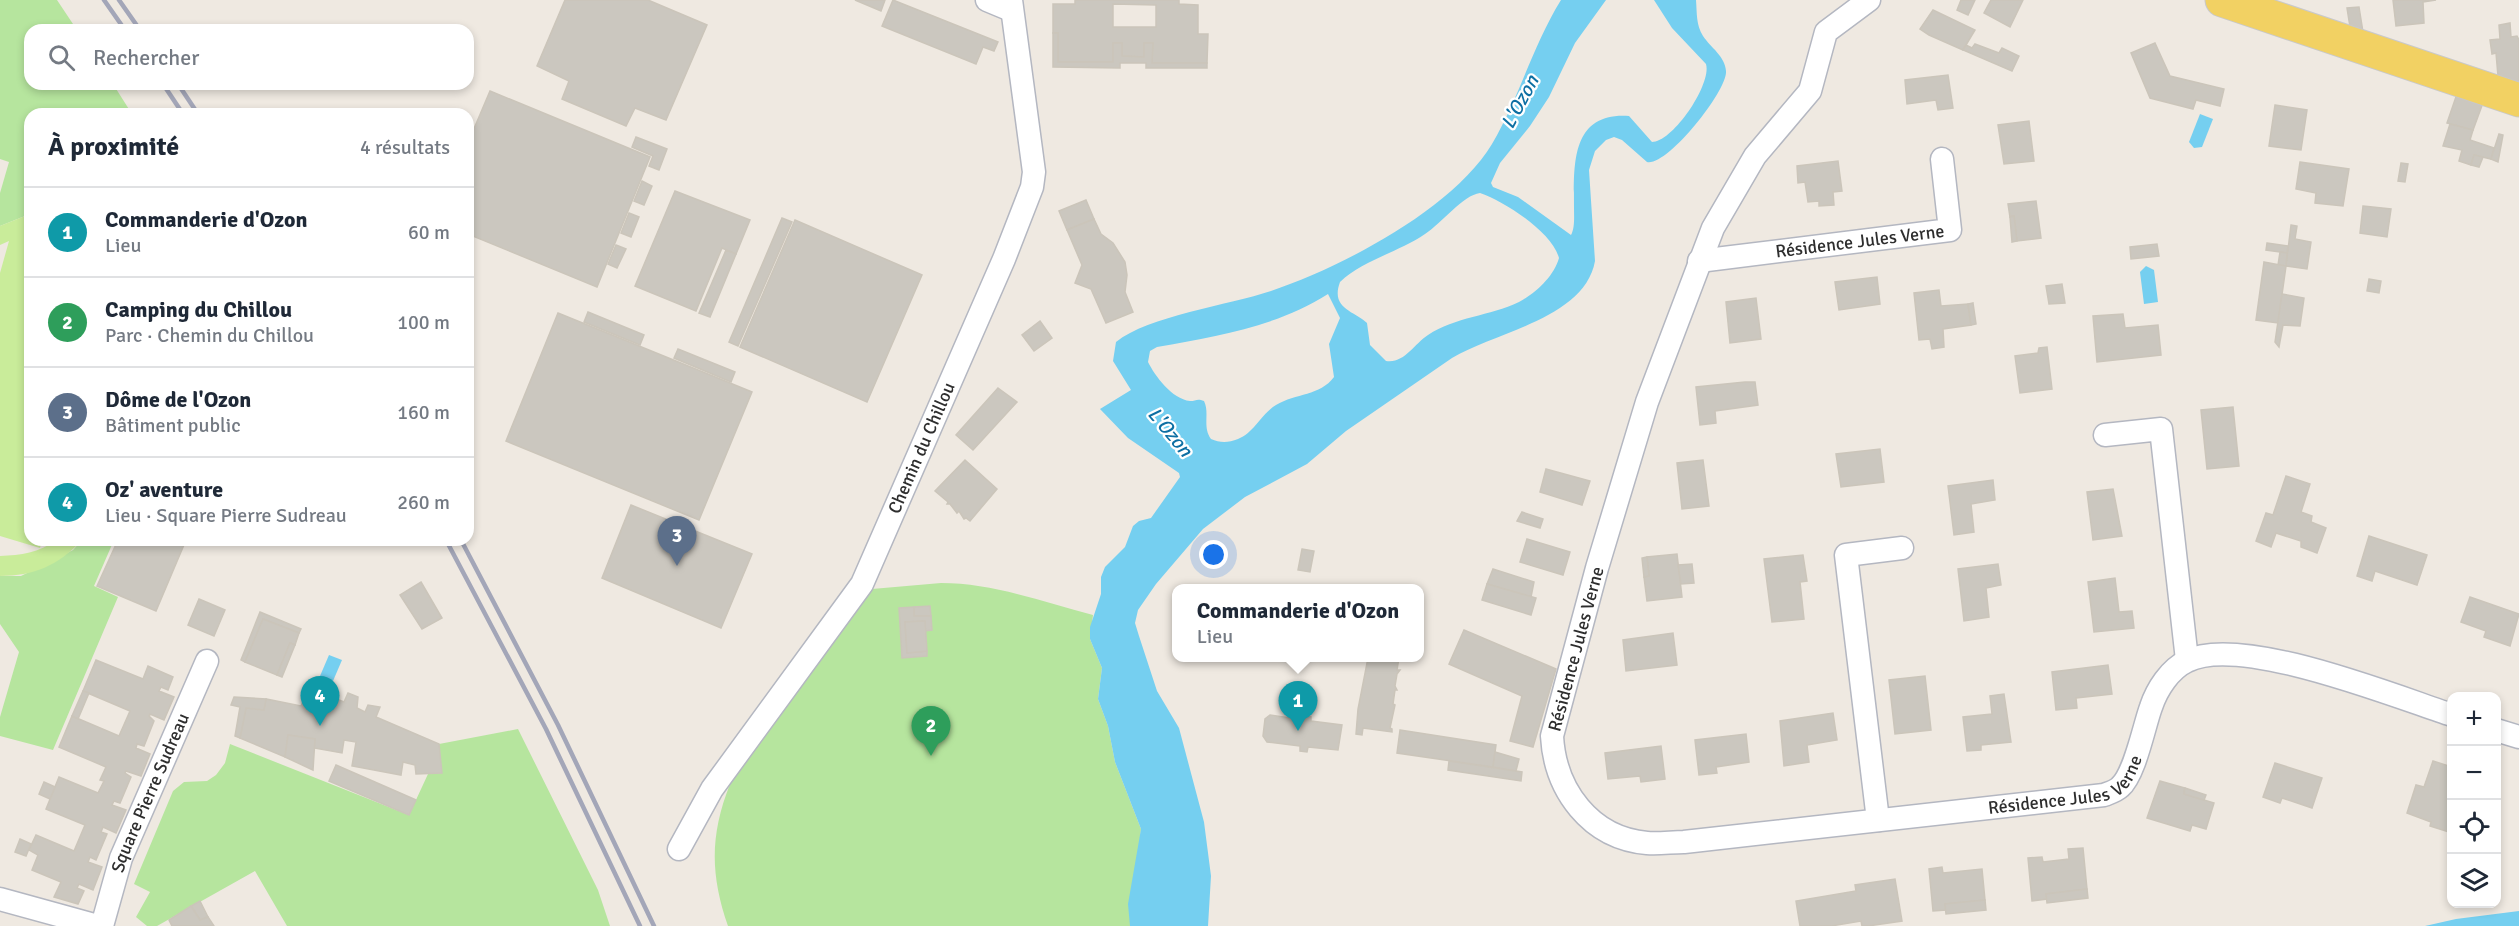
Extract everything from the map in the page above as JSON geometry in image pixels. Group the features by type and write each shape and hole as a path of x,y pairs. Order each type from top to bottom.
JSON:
{"main road":[{"path":"2222,0 2519,100"}],"street":[{"path":"987,0 1011,5"},
{"name":"Résidence Jules Verne","path":"1869,0 1826,32 1810,91 1755,156 1713,228 1647,402 1597,568 1552,736 1553,759 1560,781 1571,799 1588,818 1606,831 1647,843 1684,842 2104,795 2121,787 2130,772 2152,704 2166,677 2187,660"},
{"name":"Chemin du Chillou","path":"679,849 712,789 862,584 1008,249 1032,187 1034,172 1011,5"},
{"name":"Résidence Jules Verne","path":"1700,261 1950,230 1942,159"},
{"path":"2105,435 2161,429 2187,660 2211,656 2262,657 2292,663 2447,714"},
{"path":"1878,820 1846,555 1902,548"},
{"name":"Square Pierre Sudreau","path":"100,926 121,858 207,661"},
{"path":"2501,732 2519,737"},
{"path":"0,899 100,926"}],"green space":[{"path":"0,0 57,0 73,24 24,24 24,90 117,90 128,108 24,108 24,216 0,226 0,193 9,162 0,159"},
{"path":"24,216 24,543 0,536 0,273 9,241 0,245 0,226"},
{"path":"76,546 55,562 35,571 0,576 0,556 43,548"},
{"path":"77,546 111,546 94,586 118,597 53,750 0,736 0,717 19,652 0,624 0,576 21,576 73,550"},
{"path":"941,583 999,590 1093,615 1090,639 1102,668 1098,699 1108,726 1115,762 1141,829 1130,926 728,926 718,889 715,855 719,820 730,784 872,589"},
{"path":"518,729 598,890 610,926 287,926 255,871 157,926 147,926 136,917 150,892 134,884 173,791 184,782 207,781 216,775 225,763 230,744 409,815 428,774 441,773 439,744"}],"water":[{"name":"L'Ozon","path":"1561,0 1606,0 1575,43 1549,97 1530,126 1500,163 1491,183 1493,187 1518,197 1571,235 1574,222 1576,159 1579,145 1586,132 1596,123 1610,117 1629,116 1652,142 1661,139 1680,123 1703,85 1706,64 1672,28 1654,0 1696,0 1699,28 1723,61 1726,71 1724,81 1695,126 1668,153 1656,160 1647,162 1622,140 1614,137 1606,140 1595,151 1589,170 1595,261 1588,280 1575,297 1536,321 1452,358 1346,431 1307,464 1245,497 1203,529 1156,584 1138,610 1135,623 1157,691 1179,728 1204,822 1211,876 1208,926 1130,926 1128,904 1141,829 1115,762 1108,726 1098,699 1102,668 1090,639 1090,627 1101,594 1101,577 1105,567 1125,547 1133,526 1139,521 1151,518 1180,477 1179,473 1128,438 1100,409 1131,390 1113,361 1116,342 1130,333 1168,318 1254,296 1299,280 1362,251 1424,213 1474,168 1492,144","holes":["1480,193 1514,210 1537,228 1555,248 1559,258 1557,265 1538,289 1519,302 1438,329 1404,356 1386,361 1370,345 1367,323 1341,304 1338,298 1340,282 1359,268 1425,234 1460,204","1328,294 1340,318 1329,344 1334,377 1322,388 1276,405 1249,432 1238,439 1224,442 1211,439 1207,430 1204,401 1190,401 1177,396 1160,380 1148,362 1150,351 1157,347 1246,329 1288,315"]},
{"path":"2200,114 2213,119 2202,147 2194,148 2189,142"},
{"path":"2146,266 2154,270 2158,302 2144,304 2140,272"},
{"path":"329,655 342,660 330,688 317,683"},
{"path":"2519,911 2519,926 2425,926 2456,919"}],"building":[{"path":"565,0 648,0 707,25 666,120 635,108 626,126 562,99 569,81 537,66"},
{"path":"855,0 885,0 881,11"},
{"path":"893,0 998,42 994,51 983,47 976,64 882,26"},
{"path":"1075,0 1179,0 1179,4 1198,5 1198,34 1208,34 1207,63 1152,63 1153,43 1144,43 1144,57 1122,56 1122,43 1113,43 1113,62 1058,62 1058,33 1053,33 1053,4 1075,4","holes":["1113,4 1156,5 1156,27 1113,27"]},
{"path":"1961,0 1975,0 1968,15 1957,10"},
{"path":"1991,0 2023,0 2010,27 1984,13"},
{"path":"2393,0 2436,0 2423,2 2424,23 2396,26"},
{"path":"2359,7 2363,32 2350,27 2347,8"},
{"path":"1933,10 1975,30 1963,50 1920,29"},
{"path":"2510,23 2511,37 2517,36 2519,40 2519,83 2498,76 2496,53 2492,54 2490,40 2500,39 2499,25"},
{"path":"1053,33 1058,33 1058,62 1113,62 1113,43 1122,43 1122,56 1144,57 1144,43 1153,43 1152,63 1207,63 1207,68 1146,68 1146,63 1120,63 1120,68 1053,67"},
{"path":"2155,43 2170,76 2224,89 2220,106 2196,100 2193,109 2150,98 2131,53"},
{"path":"1975,44 1999,53 2002,48 2019,56 2012,71 1963,50 1966,45 1972,48"},
{"path":"1948,75 1953,108 1938,110 1936,100 1907,104 1905,80"},
{"path":"490,91 650,157 597,287 474,236 474,129"},
{"path":"2458,91 2484,100 2473,130 2447,123"},
{"path":"2275,105 2307,110 2301,150 2269,146"},
{"path":"2029,121 2034,161 2004,164 1998,125"},
{"path":"2450,124 2473,130 2470,140 2494,148 2491,159 2474,155 2471,165 2459,161 2462,150 2443,146"},
{"path":"2499,134 2503,135 2498,162 2491,159"},
{"path":"636,137 667,149 659,170 649,166 653,156 632,147"},
{"path":"2474,155 2483,157 2479,167 2471,165"},
{"path":"1838,161 1842,191 1833,192 1834,205 1819,206 1819,201 1808,202 1805,182 1798,183 1797,166"},
{"path":"2300,162 2349,169 2343,206 2315,203 2316,193 2296,189"},
{"path":"2401,163 2408,164 2405,182 2398,181"},
{"path":"642,181 652,186 644,205 634,201"},
{"path":"675,191 750,220 736,254 722,248 696,311 635,286"},
{"path":"1086,200 1094,219 1067,230 1059,211"},
{"path":"2036,201 2041,238 2017,241 2014,216 2010,217 2008,204"},
{"path":"2363,206 2391,209 2387,237 2360,233"},
{"path":"629,213 639,217 631,237 621,233"},
{"path":"2014,216 2017,241 2012,242 2010,217"},
{"path":"782,218 792,222 738,346 729,342"},
{"path":"1094,219 1101,234 1113,243 1125,262 1127,275 1125,292 1133,312 1106,323 1091,289 1075,283 1082,265 1067,230"},
{"path":"795,220 922,275 867,402 740,347"},
{"path":"2291,225 2297,226 2295,239 2311,242 2307,269 2286,266"},
{"path":"2267,243 2288,246 2287,253 2266,250"},
{"path":"2157,244 2159,256 2131,259 2130,247"},
{"path":"616,245 626,249 617,268 608,264"},
{"path":"726,250 736,254 710,317 699,313"},
{"path":"2280,252 2287,253 2286,266 2278,265"},
{"path":"2264,262 2286,266 2278,323 2256,320"},
{"path":"1877,277 1880,304 1839,310 1835,282"},
{"path":"2369,279 2381,281 2379,293 2367,291"},
{"path":"2062,284 2065,303 2049,304 2046,286"},
{"path":"1939,290 1941,306 1968,304 1971,325 1943,329 1944,347 1932,349 1930,339 1919,340 1914,293"},
{"path":"2282,294 2304,298 2300,326 2283,325 2279,347 2275,342"},
{"path":"1756,298 1761,339 1730,343 1726,302"},
{"path":"1973,303 1976,324 1971,325 1968,304"},
{"path":"588,312 644,335 640,345 584,322"},
{"path":"558,313 752,392 699,520 506,441"},
{"path":"2123,314 2125,328 2158,325 2161,355 2097,362 2093,316"},
{"path":"1040,321 1052,338 1034,351 1022,335"},
{"path":"2047,347 2052,389 2020,393 2015,356 2038,353 2039,348"},
{"path":"678,349 735,372 731,382 674,358"},
{"path":"1755,382 1758,405 1715,411 1716,423 1700,425 1696,387"},
{"path":"998,388 1017,402 973,450 956,435"},
{"path":"2233,407 2239,466 2207,469 2201,410"},
{"path":"1880,449 1884,482 1841,487 1836,454"},
{"path":"965,460 997,489 970,521 964,519 959,511 957,513 935,491"},
{"path":"1703,460 1709,506 1682,509 1677,463"},
{"path":"1546,469 1590,481 1582,505 1540,492"},
{"path":"2286,476 2310,484 2301,512 2312,516 2311,522 2326,528 2317,553 2301,547 2301,541 2276,533 2271,547 2256,541 2266,513 2273,515"},
{"path":"1993,480 1995,500 1971,504 1974,532 1954,535 1948,486"},
{"path":"2113,489 2122,536 2093,540 2087,492"},
{"path":"631,505 752,554 721,628 602,578"},
{"path":"1522,512 1543,519 1540,528 1517,521"},
{"path":"2369,536 2427,555 2417,585 2375,571 2372,581 2357,576"},
{"path":"1527,539 1570,552 1563,575 1520,562"},
{"path":"115,546 183,546 156,611 97,586"},
{"path":"1302,549 1314,551 1310,572 1298,570"},
{"path":"1677,554 1682,597 1647,601 1644,577 1649,576 1647,557"},
{"path":"1803,555 1807,581 1800,582 1804,619 1772,622 1764,559"},
{"path":"1647,557 1649,576 1644,577 1642,558"},
{"path":"1692,564 1694,583 1681,584 1678,565"},
{"path":"1998,564 2001,585 1986,588 1989,617 1964,621 1958,569"},
{"path":"1493,569 1534,582 1531,597 1487,584"},
{"path":"2115,578 2119,612 2132,611 2134,628 2094,632 2088,582"},
{"path":"421,582 442,618 422,629 400,595"},
{"path":"1487,584 1536,598 1531,615 1482,600"},
{"path":"2470,597 2519,614 2510,646 2484,637 2486,631 2461,622"},
{"path":"199,599 225,610 214,636 188,625"},
{"path":"930,606 931,616 914,616 914,607"},
{"path":"914,607 914,616 931,616 932,630 925,631 925,621 905,622 907,653 927,651 927,656 902,658 899,608"},
{"path":"260,612 301,629 299,633 263,619 245,662 241,660"},
{"path":"263,619 299,633 295,645 290,643 277,675 245,662"},
{"path":"925,621 927,651 907,653 905,622"},
{"path":"1464,630 1556,669 1533,747 1510,741 1522,696 1449,664"},
{"path":"1673,633 1677,665 1626,671 1623,640"},
{"path":"290,643 295,645 282,677 277,675"},
{"path":"96,660 143,679 148,666 173,677 168,690 161,687 159,691 174,697 164,720 150,714 149,716 154,721 144,746 137,744 136,748 150,754 141,776 126,771 125,773 131,777 120,803 114,801 112,805 126,810 116,833 103,827 101,832 107,834 96,860 90,857 88,862 102,867 93,890 79,884 77,888 84,891 78,904 54,897 61,882 32,870 38,855 29,850 36,835 74,851 85,825 46,809 59,777 98,793 104,781 100,780 106,767 59,747 72,716 119,736 130,711 83,691"},
{"path":"1367,662 1398,662 1397,670 1400,670 1395,686 1397,690 1395,690 1393,704 1395,705 1390,728 1392,732 1363,728 1362,735 1356,734 1358,709"},
{"path":"2108,665 2112,694 2076,698 2077,708 2056,710 2052,672"},
{"path":"1925,676 1931,730 1895,734 1889,680"},
{"path":"309,688 344,702 348,693 358,697 357,708 365,712 368,705 380,707 376,717 439,744 442,773 416,774 415,765 403,762 401,775 352,766 356,742 344,740 342,753 314,748 315,739 288,735 285,757 240,738 246,708 264,710 266,699 301,706"},
{"path":"83,691 89,693 78,719 72,716"},
{"path":"2004,694 2011,742 1981,745 1981,750 1967,751 1963,717 1992,714 1990,696"},
{"path":"234,697 266,699 264,710 246,708 240,738 235,736 240,707 231,705"},
{"path":"1833,713 1837,740 1807,745 1809,762 1784,766 1780,721"},
{"path":"1270,715 1303,720 1304,716 1311,717 1311,721 1342,725 1338,750 1308,747 1307,752 1300,751 1300,746 1267,742 1263,736 1265,719"},
{"path":"1400,730 1496,745 1493,767 1397,753"},
{"path":"1746,734 1749,762 1716,767 1717,773 1699,775 1695,740"},
{"path":"288,735 315,739 313,770 285,757"},
{"path":"1661,746 1665,779 1641,782 1640,776 1608,779 1605,753"},
{"path":"1495,752 1519,759 1516,771 1493,767"},
{"path":"1449,761 1522,772 1521,781 1448,770"},
{"path":"2433,761 2447,765 2447,831 2430,826 2431,822 2407,813 2416,785 2424,787"},
{"path":"2275,763 2322,778 2312,808 2282,798 2280,803 2263,797"},
{"path":"336,765 416,800 409,815 329,781"},
{"path":"2160,781 2185,788 2184,794 2214,803 2206,829 2192,825 2190,831 2147,818"},
{"path":"44,782 55,787 50,799 39,794"},
{"path":"2185,788 2206,795 2204,800 2184,794"},
{"path":"20,839 31,844 26,856 15,852"},
{"path":"2083,848 2087,889 2046,894 2047,899 2032,901 2028,858 2042,857 2043,862 2069,859 2068,849"},
{"path":"1942,867 1943,873 1982,869 1985,900 1945,904 1946,910 1933,911 1929,869"},
{"path":"1895,879 1902,921 1868,926 1862,926 1861,921 1831,926 1800,926 1796,901 1856,891 1855,885"},
{"path":"2087,889 2088,898 2047,903 2046,894"},
{"path":"1985,900 1986,910 1946,914 1945,904"},
{"path":"200,901 208,917 200,920 191,906"},
{"path":"191,906 200,920 208,917 214,926 172,926 169,920"}],"railway":[{"path":"104,0 121,24"},
{"path":"119,0 136,24"},
{"path":"167,90 179,108"},
{"path":"182,90 194,108"},
{"path":"449,546 546,729 640,926"},
{"path":"464,546 558,725 654,926"}],"place":[{"name":"Dôme de l'Ozon","path":"677,566"},
{"name":"Oz' aventure","path":"320,726"},
{"name":"Commanderie d'Ozon","path":"1298,731"},
{"name":"Camping du Chillou","path":"931,756"}]}
